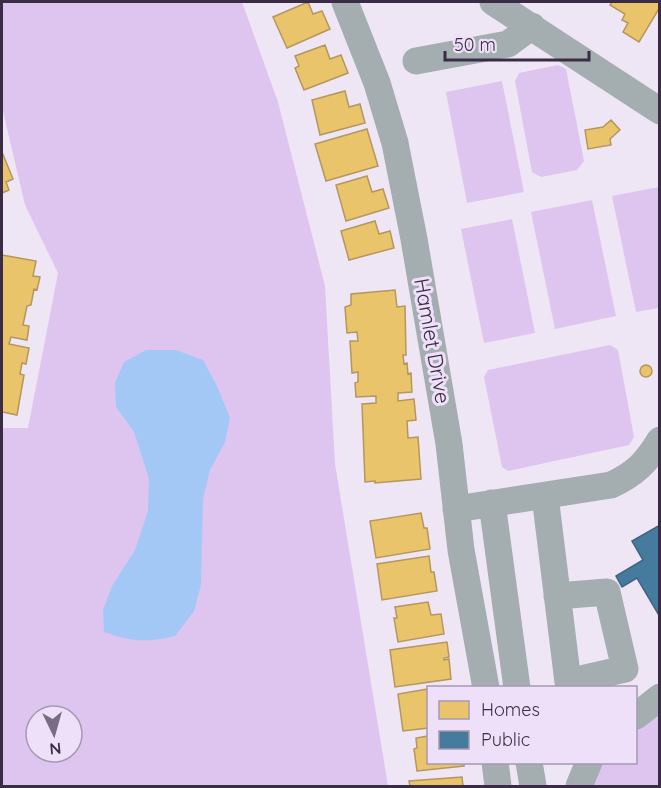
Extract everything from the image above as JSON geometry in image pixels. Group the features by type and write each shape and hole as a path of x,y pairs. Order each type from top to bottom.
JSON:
{"street":[{"name":"Hamlet Drive","path":"345,2 377,83 395,143 449,444 461,550 486,686"},
{"path":"493,2 660,111"},
{"path":"416,61 508,44 532,26"},
{"path":"631,476 648,459 660,440"},
{"path":"456,508 611,485 631,476 660,471"},
{"path":"545,496 557,596"},
{"path":"492,504 517,686"},
{"path":"637,715 660,697"},
{"path":"495,764 498,786"},
{"path":"529,764 533,786"},
{"path":"579,786 588,764"}],"shaded area":[{"path":"2,2 242,2 278,102 325,286 335,464 388,786 2,786 2,428 28,428 58,273 25,205 2,107"},
{"path":"558,65 566,69 584,161 577,170 541,177 532,172 515,81 519,73"},
{"path":"502,81 524,192 467,203 446,92"},
{"path":"659,187 659,308 636,312 612,196"},
{"path":"592,200 616,316 555,329 531,212"},
{"path":"512,219 535,333 484,343 461,229"},
{"path":"610,345 618,350 634,437 629,445 508,471 502,467 484,377 488,370"},
{"path":"659,690 659,786 586,786 591,764 637,764 637,701"}],"water":[{"path":"146,350 176,350 203,360 230,418 225,442 210,470 203,499 201,585 194,611 175,636 156,640 132,640 104,632 103,610 112,586 135,550 148,511 149,479 134,432 116,407 115,383 124,362"}],"building: Homes":[{"path":"308,2 313,14 322,11 330,29 287,48 273,17"},
{"path":"612,2 660,2 660,7 639,42 623,32 628,23 622,20 625,14 610,5"},
{"path":"325,45 330,59 341,55 348,73 304,90 295,68 299,66 295,56"},
{"path":"345,91 349,107 360,104 365,123 320,135 312,100"},
{"path":"611,120 620,130 610,139 611,145 588,149 585,130 603,127"},
{"path":"367,129 378,166 326,181 315,144"},
{"path":"2,152 13,179 6,182 9,190 2,193"},
{"path":"367,176 372,192 383,189 389,208 346,221 336,185"},
{"path":"375,221 379,234 390,231 394,248 349,260 341,231"},
{"path":"2,255 36,261 33,276 40,277 37,290 34,289 31,305 27,306 23,325 29,326 27,340 11,337 9,344 29,348 26,364 22,363 20,374 24,375 17,415 2,412"},
{"path":"395,290 397,307 405,306 406,355 403,355 404,364 407,363 408,374 411,373 412,392 398,393 398,401 414,399 416,420 407,421 408,438 418,437 421,479 365,482 362,404 376,403 376,396 356,397 355,383 358,382 358,372 352,373 350,341 358,341 357,332 347,333 345,307 351,305 351,294"},
{"path":"648,365 652,371 648,377 644,377 640,369"},
{"path":"421,513 424,528 427,528 430,549 376,558 370,521"},
{"path":"429,556 437,591 382,600 377,564"},
{"path":"428,602 431,615 441,614 444,634 398,642 394,618 397,618 395,607"},
{"path":"447,642 449,657 444,660 449,659 451,679 395,687 390,650"},
{"path":"427,689 427,728 403,731 398,694"},
{"path":"427,736 427,764 464,764 464,766 417,771 414,749 417,748 416,738"},
{"path":"462,777 463,786 410,786 409,781"}],"building: Public":[{"path":"660,525 660,617 637,578 622,587 616,576 643,560 632,541"}]}
